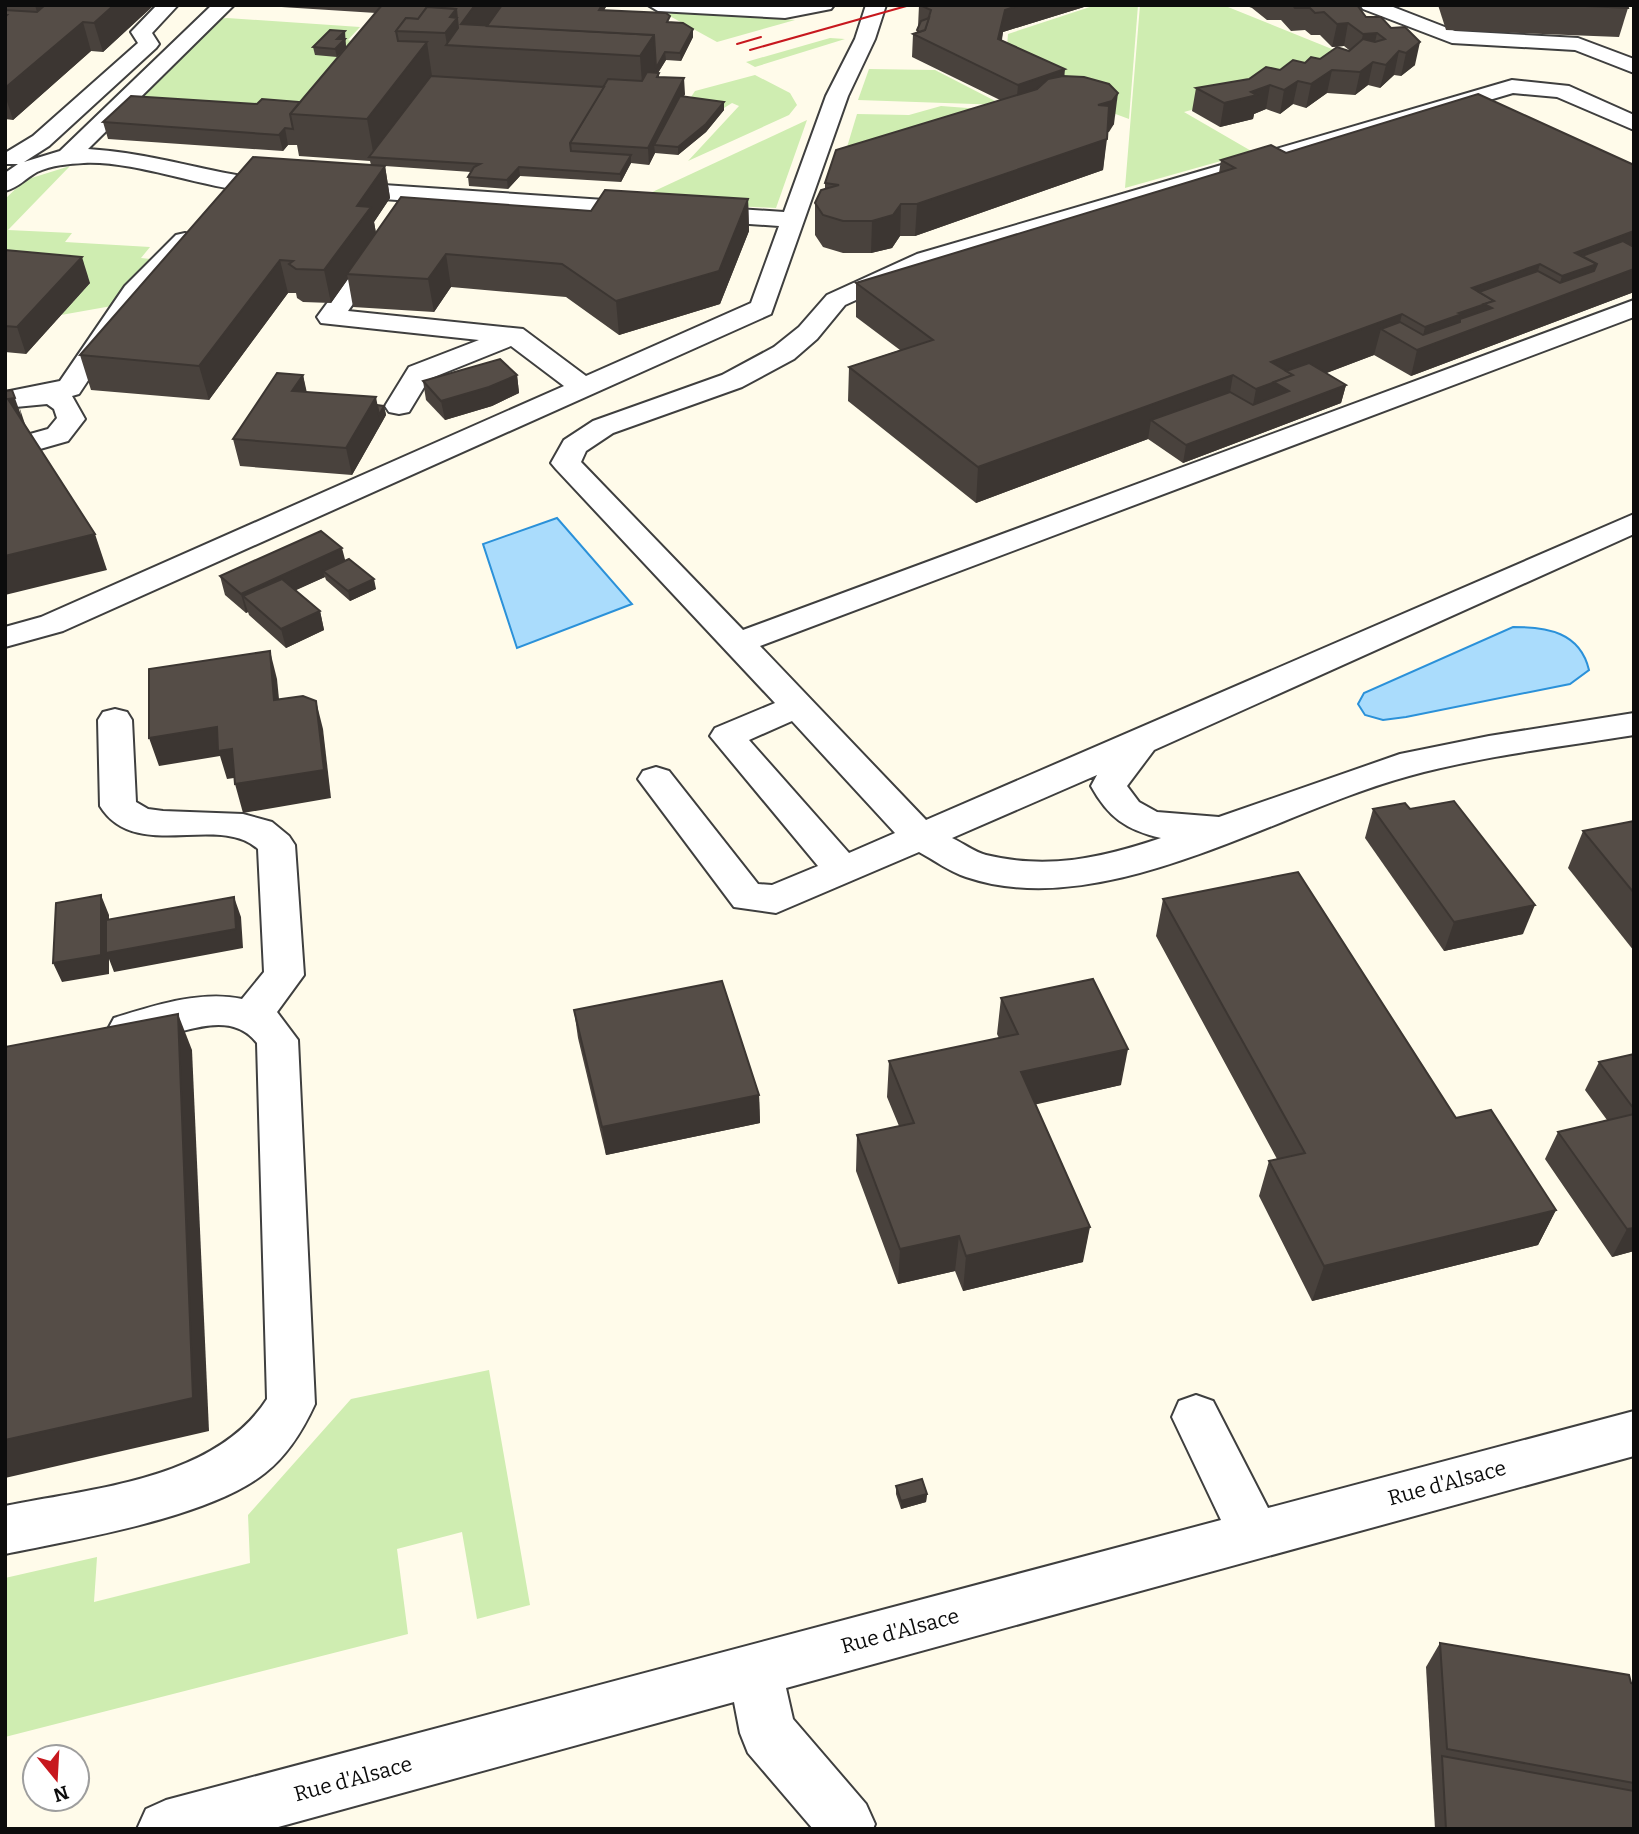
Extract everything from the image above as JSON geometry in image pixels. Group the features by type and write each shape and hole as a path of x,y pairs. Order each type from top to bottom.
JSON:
{"street":[{"path":"5,184 14,162 149,44 141,32 168,5"},
{"path":"68,156 224,5"},
{"path":"658,5 785,12 824,5"},
{"path":"5,637 52,624 762,308 837,96 865,39 876,5"},
{"path":"1370,5 1452,37 1561,42 1590,48 1634,67"},
{"path":"1634,123 1561,91 1512,86 926,259 836,300 808,333 774,359 732,381 603,428 574,446 566,463 919,836 976,867 1046,876 1112,869 1400,766 1489,747 1634,724"},
{"path":"123,105 151,106"},
{"path":"14,162 68,156 160,163 241,183 794,220"},
{"path":"222,202 241,183"},
{"path":"419,195 330,317 514,335 583,387"},
{"path":"9,400 69,387 134,291 202,222"},
{"path":"738,643 1634,308"},
{"path":"399,406 419,373 514,335"},
{"path":"5,450 58,435 71,419 66,403 57,397 9,400"},
{"path":"656,779 747,897 776,900 919,836 1143,742 1634,523"},
{"path":"797,706 727,736 843,870"},
{"path":"115,720 118,806 126,816 148,822 221,822 260,831 276,845 284,975 253,1014"},
{"path":"1143,742 1118,769 1109,786 1117,805 1137,818 1166,828 1227,827"},
{"path":"5,1530 174,1491 219,1475 266,1441 291,1404 277,1040 270,1025 253,1014 228,1009 84,1037"},
{"path":"1196,1417 1255,1535"},
{"name":"Rue d'Alsace","path":"166,1829 284,1813 755,1670 1634,1433"},
{"path":"755,1670 768,1732 846,1824"}],"green space":[{"path":"1096,5 1138,5 1129,119 1102,109 1006,58 1008,34"},
{"path":"1140,5 1223,5 1364,62 1184,112 1253,152 1125,188"},
{"path":"682,12 795,20 717,42 666,14"},
{"path":"218,19 360,27 348,40 360,43 295,108 141,97 140,94"},
{"path":"830,38 845,39 755,67 746,62"},
{"path":"869,69 935,70 1003,105 858,100"},
{"path":"755,75 790,93 797,105 789,115 688,161 739,106 732,103 724,108 687,103 695,91"},
{"path":"941,106 1007,111 841,167 857,114 909,115"},
{"path":"807,120 776,208 633,201"},
{"path":"70,166 8,230 72,233 65,242 150,247 141,258 160,260 123,304 61,315 90,283 5,275 5,199 25,180"},
{"path":"489,1370 530,1605 477,1619 462,1532 397,1549 408,1634 5,1737 5,1578 97,1557 94,1602 250,1563 248,1515 351,1399"}],"water":[{"path":"557,518 632,604 517,648 483,544"},
{"path":"1513,627 1538,628 1560,634 1578,647 1589,670 1570,684 1406,717 1383,720 1365,715 1358,704 1364,693"}],"building":[{"path":"45,5 114,5 94,23 83,22 5,88 5,10 37,12"},
{"path":"382,5 475,5 461,24 654,35 640,56 446,45 458,28 456,9 427,7 418,19 406,18 396,31 398,41 427,42 367,119 290,114"},
{"path":"502,5 602,5 599,10 666,13 670,16 667,22 683,23 693,29 680,53 665,52 656,68 654,35 487,26"},
{"path":"920,5 1020,5 1005,10 998,39 1065,69 1018,85 913,34 925,30 931,10"},
{"path":"1293,5 1357,5 1366,17 1381,17 1391,28 1405,27 1420,42 1406,53 1399,51 1386,65 1373,62 1360,72 1332,70 1311,84 1298,81 1284,90 1270,85 1251,92 1257,95 1224,103 1196,88 1249,79 1266,67 1280,70 1293,60 1305,63 1311,57 1320,59 1337,47 1349,51 1363,39 1375,42 1385,39 1377,33 1363,34 1348,23 1337,24 1324,12 1315,13 1310,8 1295,8"},
{"path":"1565,5 1627,5 1628,8"},
{"path":"427,7 456,9 450,17 457,18 445,33 396,31 406,18 418,19"},
{"path":"929,18 925,30 919,32 917,30 921,21"},
{"path":"330,30 345,31 337,39 345,39 335,49 313,47"},
{"path":"647,72 659,73 657,77 684,78 648,148 570,143 608,79 642,81"},
{"path":"431,76 604,87 570,143 571,151 631,155 620,174 519,167 507,180 468,177 474,167 480,164 369,157"},
{"path":"1063,76 1084,77 1109,84 1118,93 1112,101 1098,105 1109,106 1107,139 917,204 901,204 893,215 872,221 843,221 823,215 815,203 821,190 839,185 825,183 836,150 1037,89 1048,79"},
{"path":"1478,94 1634,165 1634,231 1575,253 1597,264 1562,276 1540,264 1472,288 1494,301 1459,313 1462,314 1425,327 1402,314 1271,362 1293,375 1256,389 1233,375 978,467 849,367 933,340 856,283 1235,168 1221,160 1271,145 1286,153"},
{"path":"131,96 257,104 262,99 300,102 290,114 293,129 285,128 279,135 103,122"},
{"path":"680,96 724,102 706,124 678,147 654,145"},
{"path":"253,157 385,166 357,206 371,207 324,270 296,269 289,264 293,261 280,260 199,366 80,355"},
{"path":"605,190 748,199 719,271 616,301 562,264 446,254 428,279 347,274 401,197 591,211"},
{"path":"1623,241 1634,247 1634,269 1417,350 1381,329 1400,322 1423,335 1460,322 1460,319 1492,308 1484,304 1494,301 1479,292 1538,271 1560,283 1594,271 1597,264 1582,256"},
{"path":"5,250 82,257 17,327 5,326"},
{"path":"500,359 517,375 489,387 441,401 423,381"},
{"path":"1309,363 1346,385 1186,445 1151,420 1230,392 1253,405 1289,391 1274,382 1293,375 1286,371"},
{"path":"277,373 303,375 292,391 376,397 346,448 233,439"},
{"path":"12,390 15,398 8,399 95,534 5,556 5,391"},
{"path":"377,405 384,406 379,415"},
{"path":"321,531 342,548 241,594 220,576"},
{"path":"349,559 374,579 348,591 323,571"},
{"path":"282,579 320,611 281,629 243,596"},
{"path":"270,651 274,700 303,696 316,701 324,770 235,784 232,749 218,751 217,727 149,738 149,669"},
{"path":"1454,801 1535,905 1454,922 1373,809 1405,803 1410,809"},
{"path":"1634,821 1634,893 1583,831"},
{"path":"1298,872 1456,1118 1491,1110 1556,1210 1324,1266 1269,1161 1305,1153 1163,899"},
{"path":"101,895 101,955 53,963 56,903"},
{"path":"234,897 236,929 106,953 106,920"},
{"path":"1093,979 1128,1049 1021,1072 1090,1227 966,1256 959,1236 900,1249 857,1135 914,1123 889,1061 1018,1034 1001,998"},
{"path":"722,981 759,1095 602,1127 574,1010"},
{"path":"178,1014 193,1398 5,1440 5,1047"},
{"path":"1634,1054 1634,1109 1599,1062"},
{"path":"1634,1114 1634,1228 1627,1229 1558,1132"},
{"path":"922,1479 927,1494 901,1501 896,1486"},
{"path":"1440,1643 1629,1675 1631,1683 1634,1684 1634,1783 1447,1749"},
{"path":"1442,1756 1634,1791 1634,1829 1446,1829"}],"tram line":[{"path":"750,50 910,5"},
{"path":"737,44 761,37"}]}
